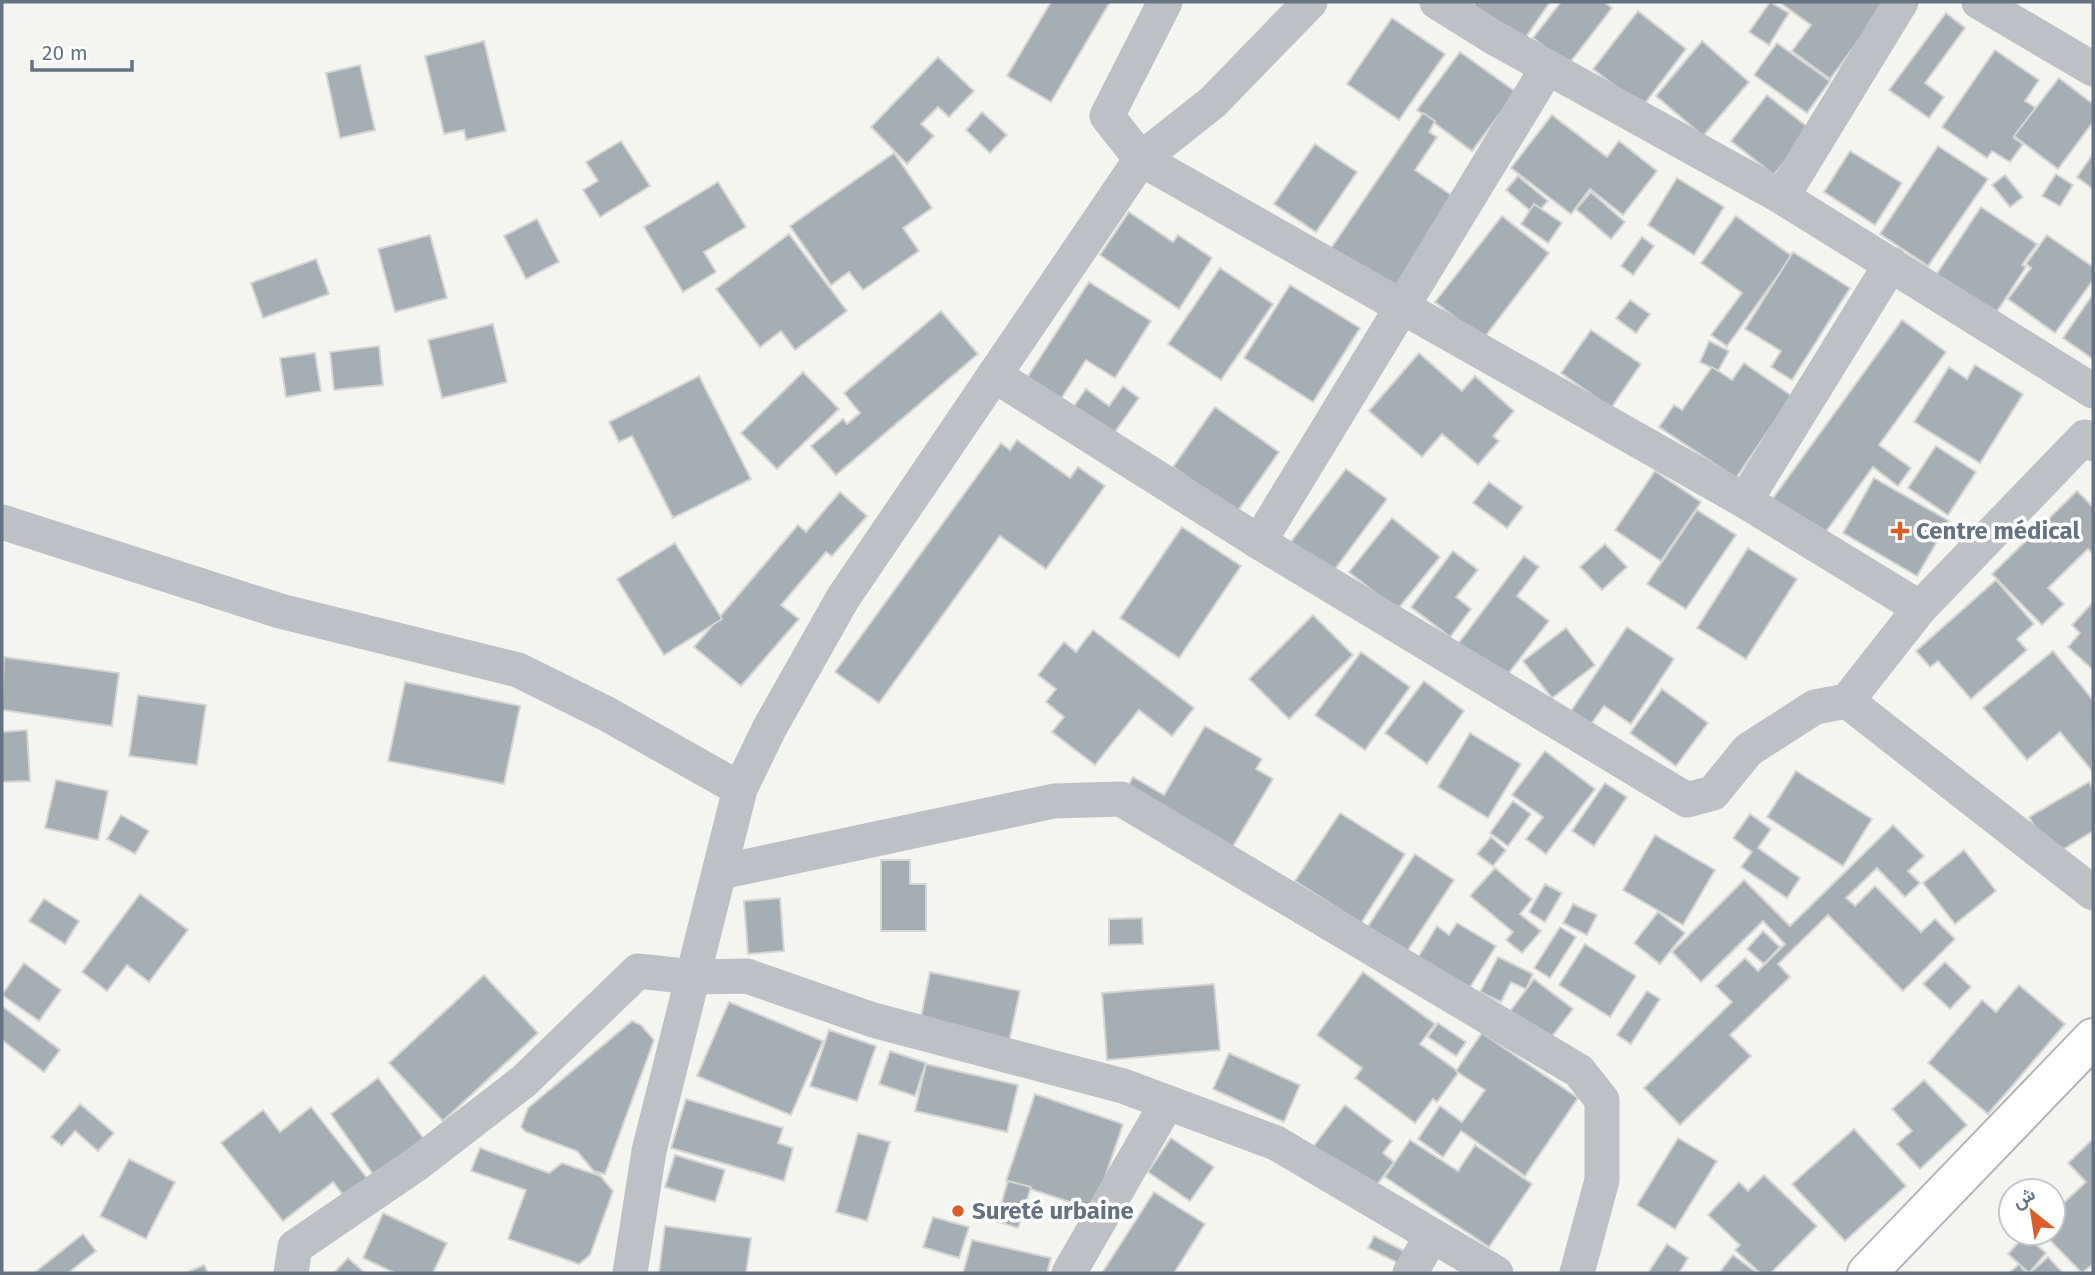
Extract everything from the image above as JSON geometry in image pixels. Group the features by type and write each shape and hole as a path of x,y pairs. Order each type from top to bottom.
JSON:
{"main road":[{"path":"1867,1273 2093,1038"}],"street":[{"path":"1165,2 1107,116 1141,159 1745,500 1920,608"},
{"path":"630,1273 649,1151 740,789 769,729 843,598 1141,159 1213,102 1310,2"},
{"path":"1437,2 1548,67 1783,197 2093,391"},
{"path":"1783,197 1901,2"},
{"path":"1979,2 2093,69"},
{"path":"1259,542 1548,67"},
{"path":"1745,500 1891,264"},
{"path":"994,375 1259,542 1687,800 1713,793 1748,750 1815,707 1847,701 1920,608 2090,437"},
{"path":"2,522 280,611 518,670 607,714 740,789"},
{"path":"1847,701 2093,893"},
{"path":"721,872 1054,801 1121,799 1579,1071 1602,1100 1602,1180 1577,1273"},
{"path":"291,1273 295,1247 418,1163 524,1081 638,971 693,977 747,976 873,1020 1123,1086 1276,1143 1496,1273"},
{"path":"1069,1273 1167,1103"},
{"path":"1410,1273 1432,1236"}],"building":[{"path":"1051,2 1110,2 1051,102 1007,76"},
{"path":"1476,2 1550,2 1521,44 1470,9"},
{"path":"1561,2 1604,2 1612,8 1568,65 1533,38"},
{"path":"1770,2 1789,13 1769,45 1749,32"},
{"path":"1779,2 1887,2 1830,79 1792,51 1811,25"},
{"path":"1638,11 1686,49 1642,107 1593,69"},
{"path":"1946,13 1965,28 1925,83 1944,97 1929,118 1889,90"},
{"path":"1392,18 1445,54 1399,120 1347,84"},
{"path":"484,41 506,131 466,140 464,130 444,134 425,56"},
{"path":"1702,41 1749,82 1703,136 1656,96"},
{"path":"1777,43 1830,81 1807,113 1754,75"},
{"path":"1995,50 2039,80 2025,101 2036,108 2014,138 2023,144 2010,162 1992,151 1987,158 1942,127"},
{"path":"1460,52 1516,92 1472,151 1417,110"},
{"path":"938,57 974,91 949,117 938,107 921,124 934,136 907,164 871,127"},
{"path":"360,65 375,130 340,138 326,73"},
{"path":"2059,78 2093,104 2093,122 2058,169 2014,136"},
{"path":"1767,95 1810,129 1774,175 1731,141"},
{"path":"982,112 1007,135 990,153 966,130"},
{"path":"1423,113 1435,121 1429,132 1437,137 1415,170 1457,199 1397,288 1325,257"},
{"path":"1552,115 1607,157 1619,141 1657,171 1623,215 1590,189 1571,214 1511,168"},
{"path":"621,141 650,186 600,217 583,190 598,181 586,162"},
{"path":"1315,144 1357,172 1316,232 1274,204"},
{"path":"1938,146 1988,179 1928,266 1880,234"},
{"path":"1850,151 1902,183 1875,225 1824,192"},
{"path":"894,153 932,208 903,228 919,251 863,290 849,272 831,285 790,226"},
{"path":"2093,154 2093,189 2077,177"},
{"path":"2056,174 2073,185 2060,206 2042,196"},
{"path":"2005,175 2023,197 2010,207 1992,185"},
{"path":"1518,176 1548,201 1535,215 1506,190"},
{"path":"1677,178 1724,207 1694,255 1648,225"},
{"path":"718,182 746,227 704,252 716,272 683,292 644,227"},
{"path":"1591,192 1625,222 1611,239 1576,209"},
{"path":"1534,204 1562,223 1548,243 1521,224"},
{"path":"1981,207 2037,244 2022,265 2026,267 1996,313 1936,275"},
{"path":"1129,212 1173,242 1178,235 1212,258 1179,309 1100,255"},
{"path":"1502,216 1549,253 1483,339 1435,302"},
{"path":"1736,216 1792,256 1727,346 1711,335 1742,293 1701,263"},
{"path":"537,219 559,262 526,279 504,236"},
{"path":"789,234 847,311 795,350 781,331 760,347 716,289"},
{"path":"430,235 447,298 395,312 378,249"},
{"path":"2047,235 2093,267 2093,280 2055,333 2008,299 2031,268 2026,264"},
{"path":"1642,237 1654,246 1633,275 1621,266"},
{"path":"1793,252 1850,288 1792,380 1771,367 1781,351 1745,329"},
{"path":"316,259 329,294 263,318 251,283"},
{"path":"1220,268 1273,304 1221,380 1168,344"},
{"path":"1089,282 1151,321 1115,378 1086,360 1057,405 1023,384"},
{"path":"1290,285 1360,328 1313,402 1244,358"},
{"path":"2093,294 2093,359 2063,338"},
{"path":"1630,300 1650,314 1636,333 1616,318"},
{"path":"941,311 978,354 836,475 811,446 843,419 847,424 860,413 844,393"},
{"path":"1902,320 1946,352 1879,445 1911,468 1898,486 1873,467 1822,537 1771,501"},
{"path":"493,324 507,382 442,398 428,340"},
{"path":"1591,330 1641,364 1611,408 1561,373"},
{"path":"1709,341 1729,351 1718,371 1700,362"},
{"path":"379,346 383,385 334,390 330,352"},
{"path":"315,353 321,391 286,397 280,358"},
{"path":"1419,353 1462,391 1475,376 1514,411 1493,436 1499,441 1478,465 1442,434 1422,457 1369,411"},
{"path":"1744,363 1792,396 1736,478 1659,427 1674,405 1682,410 1712,367 1732,380"},
{"path":"1975,365 2023,394 1980,463 1914,422 1949,367 1967,379"},
{"path":"803,372 839,409 777,469 741,433"},
{"path":"699,376 751,479 673,518 632,436 619,442 609,422"},
{"path":"1123,386 1139,398 1104,447 1065,419 1086,389 1109,406"},
{"path":"1215,407 1279,452 1237,512 1173,467"},
{"path":"1017,440 1070,478 1078,467 1105,486 1046,569 1000,536 879,703 835,672 1001,443 1010,450"},
{"path":"1936,446 1976,472 1948,515 1908,488"},
{"path":"1346,469 1387,499 1332,573 1290,543"},
{"path":"1655,471 1701,502 1661,561 1615,530"},
{"path":"1874,478 1949,521 1917,576 1843,533"},
{"path":"1489,482 1523,507 1507,528 1473,503"},
{"path":"2077,491 2093,507 2093,554 2088,549 2048,588 2064,604 2042,625 1992,574"},
{"path":"840,492 867,516 832,556 826,552 781,605 799,619 741,686 694,647 798,525 806,532"},
{"path":"1697,510 1736,535 1686,609 1647,584"},
{"path":"1392,518 1440,557 1397,610 1349,572"},
{"path":"1182,527 1241,566 1179,658 1120,618"},
{"path":"675,543 722,619 664,655 617,579"},
{"path":"1605,544 1627,567 1602,590 1580,567"},
{"path":"1748,548 1797,579 1746,659 1697,628"},
{"path":"1453,551 1478,570 1456,597 1471,609 1450,637 1411,607"},
{"path":"1524,556 1539,567 1517,596 1549,621 1504,679 1458,644"},
{"path":"1996,580 2034,624 2017,639 2027,650 1971,699 1938,661 1930,667 1916,651"},
{"path":"2093,602 2093,670 2068,647 2080,633 2072,625"},
{"path":"1313,615 1353,655 1289,719 1249,679"},
{"path":"1627,627 1674,659 1631,724 1604,706 1591,724 1571,711"},
{"path":"1566,628 1595,665 1552,698 1523,661"},
{"path":"1093,630 1194,708 1172,736 1139,710 1095,765 1052,732 1064,717 1046,702 1056,689 1038,675 1064,642 1076,652"},
{"path":"2053,651 2093,700 2092,771 2060,732 2027,760 1983,708"},
{"path":"1361,652 1410,687 1365,750 1315,715"},
{"path":"4,657 119,673 112,726 2,710"},
{"path":"1424,681 1464,711 1427,764 1385,733"},
{"path":"405,682 520,706 504,784 388,761"},
{"path":"1662,689 1708,723 1676,766 1630,733"},
{"path":"138,695 206,705 197,765 129,756"},
{"path":"1205,726 1262,759 1256,769 1273,779 1217,873 1113,812 1133,777 1164,795"},
{"path":"27,730 30,781 2,782 2,732"},
{"path":"1470,733 1521,764 1488,818 1438,787"},
{"path":"1545,751 1595,789 1546,854 1526,839 1543,817 1512,795"},
{"path":"1796,771 1872,819 1843,866 1767,817"},
{"path":"56,780 108,791 98,840 45,828"},
{"path":"2089,782 2093,790 2093,831 2052,856 2029,817"},
{"path":"1605,783 1627,797 1594,846 1572,831"},
{"path":"1513,801 1531,814 1508,846 1490,833"},
{"path":"1340,813 1405,854 1361,923 1295,881"},
{"path":"1750,814 1771,829 1758,848 1800,878 1787,898 1741,867 1752,852 1733,838"},
{"path":"121,815 149,831 135,854 107,839"},
{"path":"1893,825 1924,856 1908,871 1920,883 1905,897 1877,868 1846,898 1855,906 1875,886 1921,932 1935,919 1955,939 1903,991 1828,915 1778,964 1790,977 1730,1035 1751,1056 1680,1125 1644,1088 1732,1002 1716,986 1745,958 1758,971 1785,944 1763,921 1701,982 1672,952 1744,880 1790,926"},
{"path":"1655,835 1715,870 1683,925 1623,890"},
{"path":"1491,837 1506,850 1493,866 1477,854"},
{"path":"1964,850 1996,891 1955,924 1923,883"},
{"path":"1415,854 1454,880 1406,953 1367,928"},
{"path":"881,860 910,860 910,884 926,884 926,931 881,931"},
{"path":"1495,868 1532,899 1520,914 1541,931 1522,953 1506,940 1513,932 1470,896"},
{"path":"1545,884 1562,893 1545,922 1529,912"},
{"path":"140,894 188,930 149,982 127,965 107,991 82,972"},
{"path":"780,898 784,951 748,954 744,901"},
{"path":"44,899 79,921 65,944 29,921"},
{"path":"1573,904 1597,915 1587,935 1563,923"},
{"path":"1658,912 1685,933 1660,964 1634,943"},
{"path":"1142,918 1143,944 1109,945 1109,919"},
{"path":"1457,923 1496,946 1467,992 1416,961 1437,926 1449,935"},
{"path":"1560,927 1576,937 1550,978 1534,968"},
{"path":"1763,931 1780,947 1764,964 1747,949"},
{"path":"1585,944 1636,976 1610,1017 1559,985"},
{"path":"1498,957 1533,974 1526,989 1511,982 1501,1002 1480,992"},
{"path":"1945,962 1971,987 1950,1009 1923,984"},
{"path":"24,963 61,990 39,1021 2,995"},
{"path":"930,972 1020,991 1008,1046 919,1027"},
{"path":"1363,972 1435,1024 1420,1044 1459,1072 1437,1102 1433,1099 1415,1123 1355,1078 1362,1068 1317,1035"},
{"path":"484,975 538,1033 443,1121 389,1063"},
{"path":"1534,979 1573,1009 1547,1043 1508,1014"},
{"path":"1214,984 1220,1050 1107,1060 1102,993"},
{"path":"2019,985 2065,1024 1988,1114 1928,1063 1982,1000 1996,1012"},
{"path":"1647,991 1660,999 1631,1044 1617,1035"},
{"path":"729,1002 823,1041 791,1115 697,1076"},
{"path":"2,1006 60,1050 44,1072 2,1040"},
{"path":"632,1021 641,1025 654,1040 605,1174 597,1172 613,1191 590,1255 579,1264 508,1239 526,1190 471,1171 480,1148 549,1173 562,1163 597,1175 577,1151 526,1132 521,1127 528,1108"},
{"path":"1438,1023 1466,1042 1456,1056 1428,1037"},
{"path":"829,1030 876,1046 857,1101 810,1086"},
{"path":"1482,1033 1578,1098 1525,1176 1461,1131 1443,1157 1418,1139 1440,1106 1462,1122 1485,1090 1456,1071"},
{"path":"890,1051 926,1063 915,1096 879,1084"},
{"path":"1229,1053 1300,1085 1284,1122 1213,1089"},
{"path":"926,1064 1018,1085 1007,1132 915,1111"},
{"path":"378,1078 424,1139 375,1177 331,1114"},
{"path":"1924,1080 1967,1125 1920,1169 1897,1144 1912,1131 1892,1109"},
{"path":"1035,1094 1123,1124 1094,1210 1006,1181"},
{"path":"686,1099 783,1128 778,1143 793,1148 784,1181 671,1148"},
{"path":"80,1104 114,1133 98,1151 75,1131 62,1146 51,1137"},
{"path":"1345,1105 1392,1141 1383,1153 1394,1162 1372,1191 1313,1147"},
{"path":"311,1107 367,1178 344,1196 333,1182 283,1221 221,1143 263,1110 280,1132"},
{"path":"1854,1129 1906,1186 1845,1241 1792,1184"},
{"path":"858,1133 890,1142 867,1221 836,1212"},
{"path":"1171,1138 1214,1167 1190,1201 1148,1172"},
{"path":"1678,1138 1717,1161 1675,1229 1637,1205"},
{"path":"2093,1139 2093,1264 2082,1273 2057,1247 2067,1247 2067,1200 2086,1182 2068,1163"},
{"path":"1410,1140 1458,1171 1475,1145 1532,1184 1489,1247 1385,1177"},
{"path":"675,1155 725,1170 715,1202 665,1187"},
{"path":"129,1159 175,1182 146,1239 100,1216"},
{"path":"1764,1175 1817,1226 1771,1273 1760,1273 1735,1250 1740,1245 1708,1215 1739,1182 1748,1191"},
{"path":"1008,1181 1031,1187 1018,1228 996,1221"},
{"path":"1154,1192 1205,1224 1174,1273 1102,1273"},
{"path":"383,1213 447,1243 433,1273 395,1273 363,1258"},
{"path":"933,1217 969,1227 959,1258 923,1247"},
{"path":"665,1226 751,1238 746,1273 659,1273"},
{"path":"83,1234 96,1251 68,1273 34,1273"},
{"path":"1374,1236 1404,1251 1398,1263 1368,1248"},
{"path":"972,1240 1051,1258 1047,1273 963,1273"},
{"path":"1667,1244 1688,1258 1679,1273 1648,1273"},
{"path":"2014,1247 2039,1247 2046,1253 2029,1273 2008,1254"},
{"path":"1733,1255 1757,1273 1719,1273"},
{"path":"2048,1257 2063,1273 2030,1273"},
{"path":"348,1258 365,1273 334,1273"},
{"path":"2019,1264 2026,1273 2009,1273"},
{"path":"204,1265 208,1273 185,1273"}],"place":[{"name":"Centre médical","path":"1900,531"},
{"name":"Sureté urbaine","path":"958,1211"}]}
